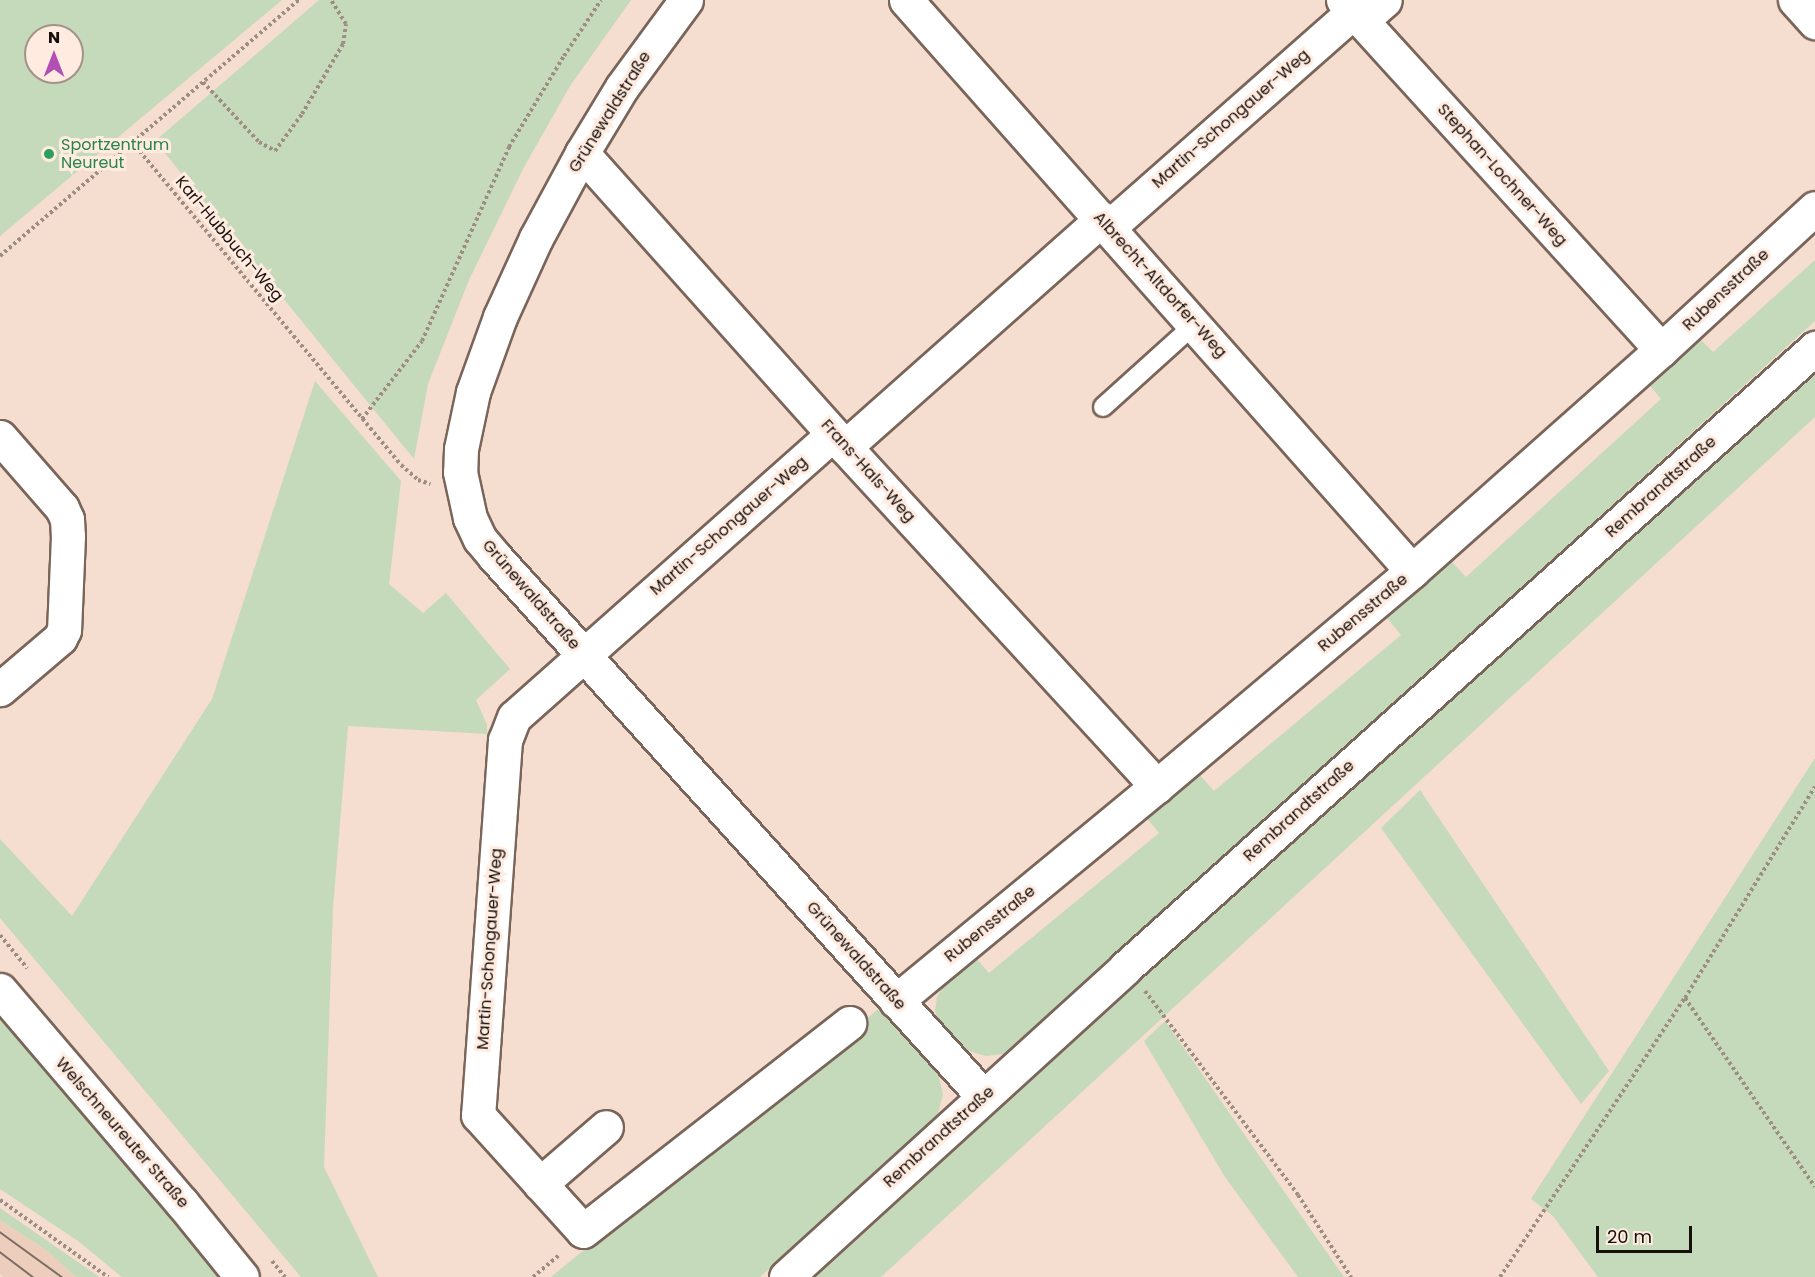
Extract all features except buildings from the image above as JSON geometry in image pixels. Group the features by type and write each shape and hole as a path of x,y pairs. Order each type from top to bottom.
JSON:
{"street":[{"name":"Grünewaldstraße","path":"686,0 622,87 582,153 531,248 500,317 473,392 461,449 460,472 464,497 470,518 480,539 983,1096"},
{"name":"Albrecht-Altdorfer-Weg","path":"906,0 1412,571"},
{"path":"1795,0 1815,22"},
{"name":"Martin-Schongauer-Weg","path":"849,1023 583,1231 478,1115 505,740 514,717 584,655 839,441 1106,223 1361,8"},
{"name":"Stephan-Lochner-Weg","path":"1361,8 1660,350"},
{"name":"Frans-Hals-Weg","path":"582,153 839,441 1157,786"},
{"name":"Rubensstraße","path":"896,1001 1157,786 1412,571 1815,208"},
{"name":"Rembrandtstraße","path":"786,1277 983,1096 1815,348"},
{"path":"0,436 62,508 67,519 68,536 64,630 60,638 0,689"},
{"name":"Welschneureuter Straße","path":"0,990 182,1203 242,1277"},
{"path":"540,1184 606,1128"}],"lane":[{"path":"1104,407 1195,324"}],"path":[{"path":"0,256 299,0"},
{"path":"203,82 259,142 274,151 302,114 344,44 346,24 331,0"},
{"path":"362,418 422,341 509,147 601,0"},
{"name":"Karl-Hubbuch-Weg","path":"132,142 401,465 418,480 464,497"},
{"path":"1500,1277 1685,998 1815,788"},
{"path":"1125,968 1163,1012 1298,1195 1351,1277"},
{"path":"1685,998 1815,1187"},
{"path":"0,1200 108,1277"},
{"path":"533,1277 561,1254"}],"shaded area":[{"path":"0,1220 46,1250 76,1277 4,1277 0,1274"}],"green space":[{"name":"Sportzentrum Neureut","path":"0,0 282,0 0,236"},
{"path":"319,0 631,0 570,86 523,169 469,280 428,384 414,459 155,141"},
{"path":"1815,260 1815,321 1012,1049 1004,1054 986,1056 966,1050 956,1044 937,1021 935,1010 937,997 949,976 975,957 989,973 1159,833 1146,817 1199,774 1214,791 1401,635 1387,618 1451,561 1466,577 1661,399 1647,382 1698,337 1713,352"},
{"path":"1815,365 1815,417 881,1277 816,1277"},
{"path":"315,381 401,481 389,584 423,613 446,593 510,669 476,700 487,725 487,734 348,726 333,908 324,1167 378,1277 301,1277 0,918 0,839 72,916 212,699"},
{"path":"1815,758 1815,1277 1598,1277 1553,1216 1531,1199"},
{"path":"1420,790 1609,1071 1581,1104 1381,828"},
{"path":"882,1006 937,1068 943,1095 938,1113 933,1121 760,1277 551,1277"},
{"path":"0,1016 221,1277 122,1277 78,1241 0,1189"},
{"path":"1165,1021 1344,1277 1298,1277 1225,1177 1144,1041"},
{"path":"0,1208 99,1277 76,1277 46,1250 0,1220"}],"tram line":[{"path":"0,1232 62,1277"},
{"path":"0,1252 33,1277"}],"place":[{"name":"Sportzentrum Neureut","path":"49,154"}]}
